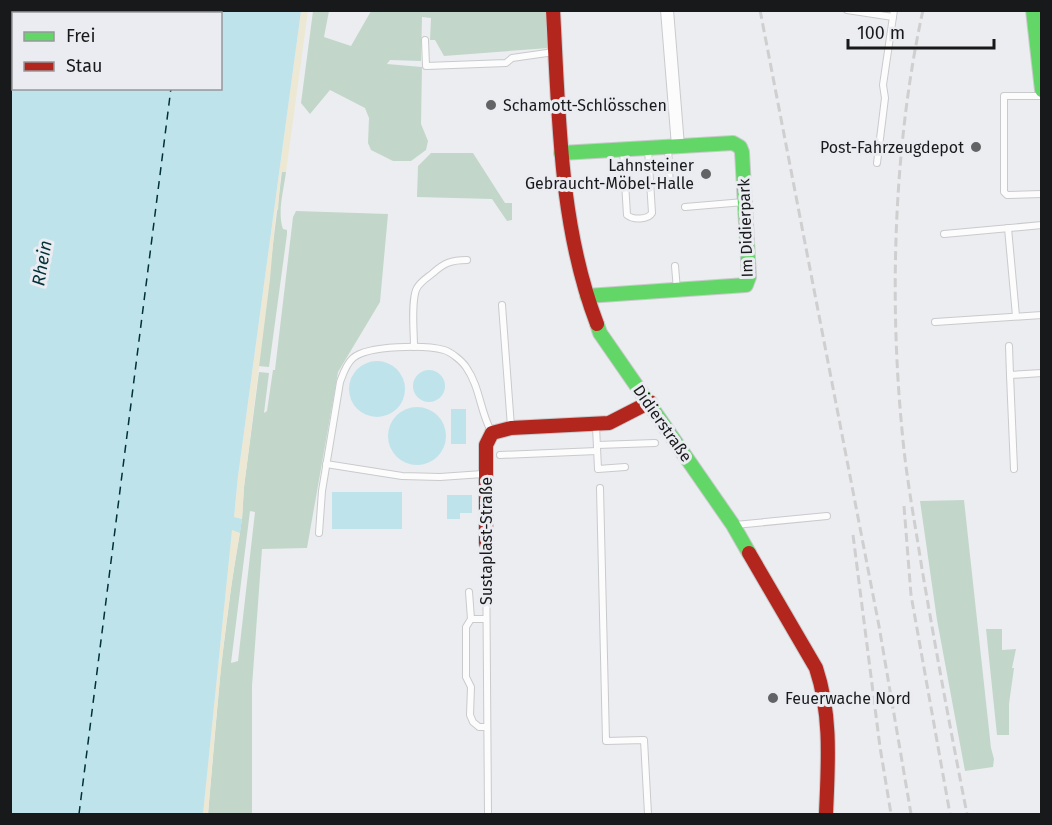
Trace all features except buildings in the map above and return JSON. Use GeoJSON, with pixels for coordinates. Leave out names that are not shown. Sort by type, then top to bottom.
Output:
{"type":"FeatureCollection","features":[{"type":"Feature","properties":{"kind":"street","name":"Didierstraße"},"geometry":{"type":"LineString","coordinates":[[553,10],[554,134],[561,153],[576,254],[587,296],[600,333],[650,402],[733,525],[816,668],[826,703],[826,814]]}},
{"type":"Feature","properties":{"kind":"street"},"geometry":{"type":"LineString","coordinates":[[667,10],[673,147]]}},
{"type":"Feature","properties":{"kind":"street"},"geometry":{"type":"LineString","coordinates":[[1033,10],[1038,27],[1041,90]]}},
{"type":"Feature","properties":{"kind":"street","name":"Im Didierpark"},"geometry":{"type":"LineString","coordinates":[[561,153],[732,143],[737,144],[742,152],[748,283],[743,286],[587,296]]}},
{"type":"Feature","properties":{"kind":"street"},"geometry":{"type":"LineString","coordinates":[[492,433],[511,428],[609,423],[650,402]]}},
{"type":"Feature","properties":{"kind":"street","name":"Sustaplast-Straße"},"geometry":{"type":"LineString","coordinates":[[486,543],[486,445],[492,433]]}},
{"type":"Feature","properties":{"kind":"lane"},"geometry":{"type":"LineString","coordinates":[[847,10],[894,14],[883,85],[885,98],[878,163]]}},
{"type":"Feature","properties":{"kind":"lane"},"geometry":{"type":"LineString","coordinates":[[425,40],[426,66],[506,63],[512,58],[555,52]]}},
{"type":"Feature","properties":{"kind":"lane"},"geometry":{"type":"LineString","coordinates":[[1041,96],[1004,96],[1004,192],[1007,195],[1041,194]]}},
{"type":"Feature","properties":{"kind":"lane"},"geometry":{"type":"LineString","coordinates":[[670,187],[673,147]]}},
{"type":"Feature","properties":{"kind":"lane"},"geometry":{"type":"LineString","coordinates":[[623,149],[627,215],[632,218],[647,218],[652,213],[648,148]]}},
{"type":"Feature","properties":{"kind":"lane"},"geometry":{"type":"LineString","coordinates":[[685,207],[745,202]]}},
{"type":"Feature","properties":{"kind":"lane"},"geometry":{"type":"LineString","coordinates":[[944,234],[1041,225]]}},
{"type":"Feature","properties":{"kind":"lane"},"geometry":{"type":"LineString","coordinates":[[1008,228],[1016,316]]}},
{"type":"Feature","properties":{"kind":"lane"},"geometry":{"type":"LineString","coordinates":[[414,347],[415,299],[420,284],[444,263],[452,260],[467,260]]}},
{"type":"Feature","properties":{"kind":"lane"},"geometry":{"type":"LineString","coordinates":[[675,267],[677,290]]}},
{"type":"Feature","properties":{"kind":"lane"},"geometry":{"type":"LineString","coordinates":[[502,305],[511,428]]}},
{"type":"Feature","properties":{"kind":"lane"},"geometry":{"type":"LineString","coordinates":[[935,322],[1041,315]]}},
{"type":"Feature","properties":{"kind":"lane"},"geometry":{"type":"LineString","coordinates":[[1009,346],[1014,469]]}},
{"type":"Feature","properties":{"kind":"lane"},"geometry":{"type":"LineString","coordinates":[[318,533],[326,464],[340,382],[354,357],[372,350],[414,347],[446,350],[465,366],[478,391],[485,421],[492,433]]}},
{"type":"Feature","properties":{"kind":"lane"},"geometry":{"type":"LineString","coordinates":[[1010,375],[1041,373]]}},
{"type":"Feature","properties":{"kind":"lane"},"geometry":{"type":"LineString","coordinates":[[596,424],[598,470],[626,467]]}},
{"type":"Feature","properties":{"kind":"lane"},"geometry":{"type":"LineString","coordinates":[[500,455],[655,443]]}},
{"type":"Feature","properties":{"kind":"lane"},"geometry":{"type":"LineString","coordinates":[[326,464],[402,476],[440,477],[485,474]]}},
{"type":"Feature","properties":{"kind":"lane"},"geometry":{"type":"LineString","coordinates":[[600,488],[606,741],[644,740],[648,814]]}},
{"type":"Feature","properties":{"kind":"lane"},"geometry":{"type":"LineString","coordinates":[[733,525],[827,516]]}},
{"type":"Feature","properties":{"kind":"lane","name":"Sustaplast-Straße"},"geometry":{"type":"LineString","coordinates":[[486,543],[488,814]]}},
{"type":"Feature","properties":{"kind":"lane"},"geometry":{"type":"LineString","coordinates":[[470,592],[471,619],[466,627],[466,677],[471,687],[470,715],[473,722],[487,728]]}},
{"type":"Feature","properties":{"kind":"lane"},"geometry":{"type":"LineString","coordinates":[[471,619],[486,619]]}},
{"type":"Feature","properties":{"kind":"green space"},"geometry":{"type":"Polygon","coordinates":[[[313,11],[329,11],[324,37],[351,46],[371,11],[547,11],[549,48],[444,56],[435,40],[430,40],[431,18],[422,17],[421,61],[390,60],[387,64],[422,67],[421,124],[428,141],[426,150],[411,161],[393,161],[371,150],[368,143],[369,118],[365,108],[330,90],[310,114],[301,103],[313,11]]]}},
{"type":"Feature","properties":{"kind":"green space"},"geometry":{"type":"Polygon","coordinates":[[[431,153],[473,153],[505,203],[512,203],[512,220],[507,221],[492,199],[417,197],[418,166],[431,153]]]}},
{"type":"Feature","properties":{"kind":"green space"},"geometry":{"type":"Polygon","coordinates":[[[282,171],[286,172],[281,222],[287,234],[269,367],[258,366],[282,171]]]}},
{"type":"Feature","properties":{"kind":"green space"},"geometry":{"type":"Polygon","coordinates":[[[296,211],[388,214],[380,302],[338,372],[307,548],[262,549],[252,686],[252,814],[208,814],[221,666],[242,519],[259,372],[269,373],[264,413],[267,411],[273,370],[275,370],[293,217],[296,211]],[[250,511],[231,663],[238,661],[255,512],[250,511]]]}},
{"type":"Feature","properties":{"kind":"green space"},"geometry":{"type":"Polygon","coordinates":[[[964,500],[994,759],[993,767],[965,771],[937,620],[920,501],[964,500]]]}},
{"type":"Feature","properties":{"kind":"green space"},"geometry":{"type":"Polygon","coordinates":[[[986,629],[1002,629],[1002,650],[1016,649],[1009,704],[1009,735],[997,735],[986,629]]]}},
{"type":"Feature","properties":{"kind":"sand"},"geometry":{"type":"Polygon","coordinates":[[[301,11],[308,11],[286,172],[281,172],[278,210],[276,210],[242,519],[234,517],[238,476],[301,11]]]}},
{"type":"Feature","properties":{"kind":"sand"},"geometry":{"type":"Polygon","coordinates":[[[232,529],[240,533],[217,708],[208,814],[203,814],[232,529]]]}},
{"type":"Feature","properties":{"kind":"water","name":"Rhein"},"geometry":{"type":"Polygon","coordinates":[[[10,11],[301,11],[238,476],[234,517],[242,519],[240,533],[232,530],[203,814],[11,814],[10,11]]]}},
{"type":"Feature","properties":{"kind":"water"},"geometry":{"type":"Polygon","coordinates":[[[377,361],[388,363],[397,369],[403,378],[405,389],[403,400],[397,409],[388,415],[377,417],[366,415],[357,409],[351,400],[349,389],[351,378],[357,369],[366,363],[377,361]]]}},
{"type":"Feature","properties":{"kind":"water"},"geometry":{"type":"Polygon","coordinates":[[[429,370],[440,375],[445,386],[440,397],[429,402],[418,397],[413,386],[418,375],[429,370]]]}},
{"type":"Feature","properties":{"kind":"water"},"geometry":{"type":"Polygon","coordinates":[[[417,407],[428,409],[441,420],[446,436],[444,447],[433,460],[417,465],[406,463],[393,452],[388,436],[390,425],[401,412],[417,407]]]}},
{"type":"Feature","properties":{"kind":"water"},"geometry":{"type":"Polygon","coordinates":[[[451,409],[466,409],[466,444],[451,444],[451,409]]]}},
{"type":"Feature","properties":{"kind":"water"},"geometry":{"type":"Polygon","coordinates":[[[332,492],[402,492],[402,529],[332,529],[332,492]]]}},
{"type":"Feature","properties":{"kind":"water"},"geometry":{"type":"Polygon","coordinates":[[[447,495],[472,495],[472,513],[460,513],[460,519],[447,519],[447,495]]]}},
{"type":"Feature","properties":{"kind":"ferry route"},"geometry":{"type":"LineString","coordinates":[[79,814],[171,90]]}},
{"type":"Feature","properties":{"kind":"railway"},"geometry":{"type":"LineString","coordinates":[[760,10],[879,626],[911,814]]}},
{"type":"Feature","properties":{"kind":"railway"},"geometry":{"type":"LineString","coordinates":[[923,10],[913,60],[900,166],[895,273],[898,379],[911,500],[967,814]]}},
{"type":"Feature","properties":{"kind":"railway"},"geometry":{"type":"LineString","coordinates":[[904,506],[911,595],[950,814]]}},
{"type":"Feature","properties":{"kind":"railway"},"geometry":{"type":"LineString","coordinates":[[853,535],[880,747],[891,814]]}},
{"type":"Feature","properties":{"kind":"traffic: fast"},"geometry":{"type":"LineString","coordinates":[[1033,10],[1042,90]]}},
{"type":"Feature","properties":{"kind":"traffic: fast"},"geometry":{"type":"LineString","coordinates":[[561,153],[733,143],[740,147],[742,152],[749,277],[746,285],[587,296]]}},
{"type":"Feature","properties":{"kind":"traffic: fast"},"geometry":{"type":"LineString","coordinates":[[597,324],[600,333],[733,525],[749,553]]}},
{"type":"Feature","properties":{"kind":"traffic: jam"},"geometry":{"type":"LineString","coordinates":[[553,10],[563,169],[568,209],[584,286],[597,324]]}},
{"type":"Feature","properties":{"kind":"traffic: jam"},"geometry":{"type":"LineString","coordinates":[[486,543],[486,445],[492,433],[511,428],[609,423],[650,402]]}},
{"type":"Feature","properties":{"kind":"traffic: jam"},"geometry":{"type":"LineString","coordinates":[[749,553],[816,668],[827,722],[826,814]]}},
{"type":"Feature","properties":{"kind":"place","name":"Schamott-Schlösschen"},"geometry":{"type":"Point","coordinates":[491,105]}},
{"type":"Feature","properties":{"kind":"place","name":"Post-Fahrzeugdepot"},"geometry":{"type":"Point","coordinates":[976,147]}},
{"type":"Feature","properties":{"kind":"place","name":"Lahnsteiner Gebraucht-Möbel-Halle"},"geometry":{"type":"Point","coordinates":[706,174]}},
{"type":"Feature","properties":{"kind":"place","name":"Feuerwache Nord"},"geometry":{"type":"Point","coordinates":[773,698]}}]}
